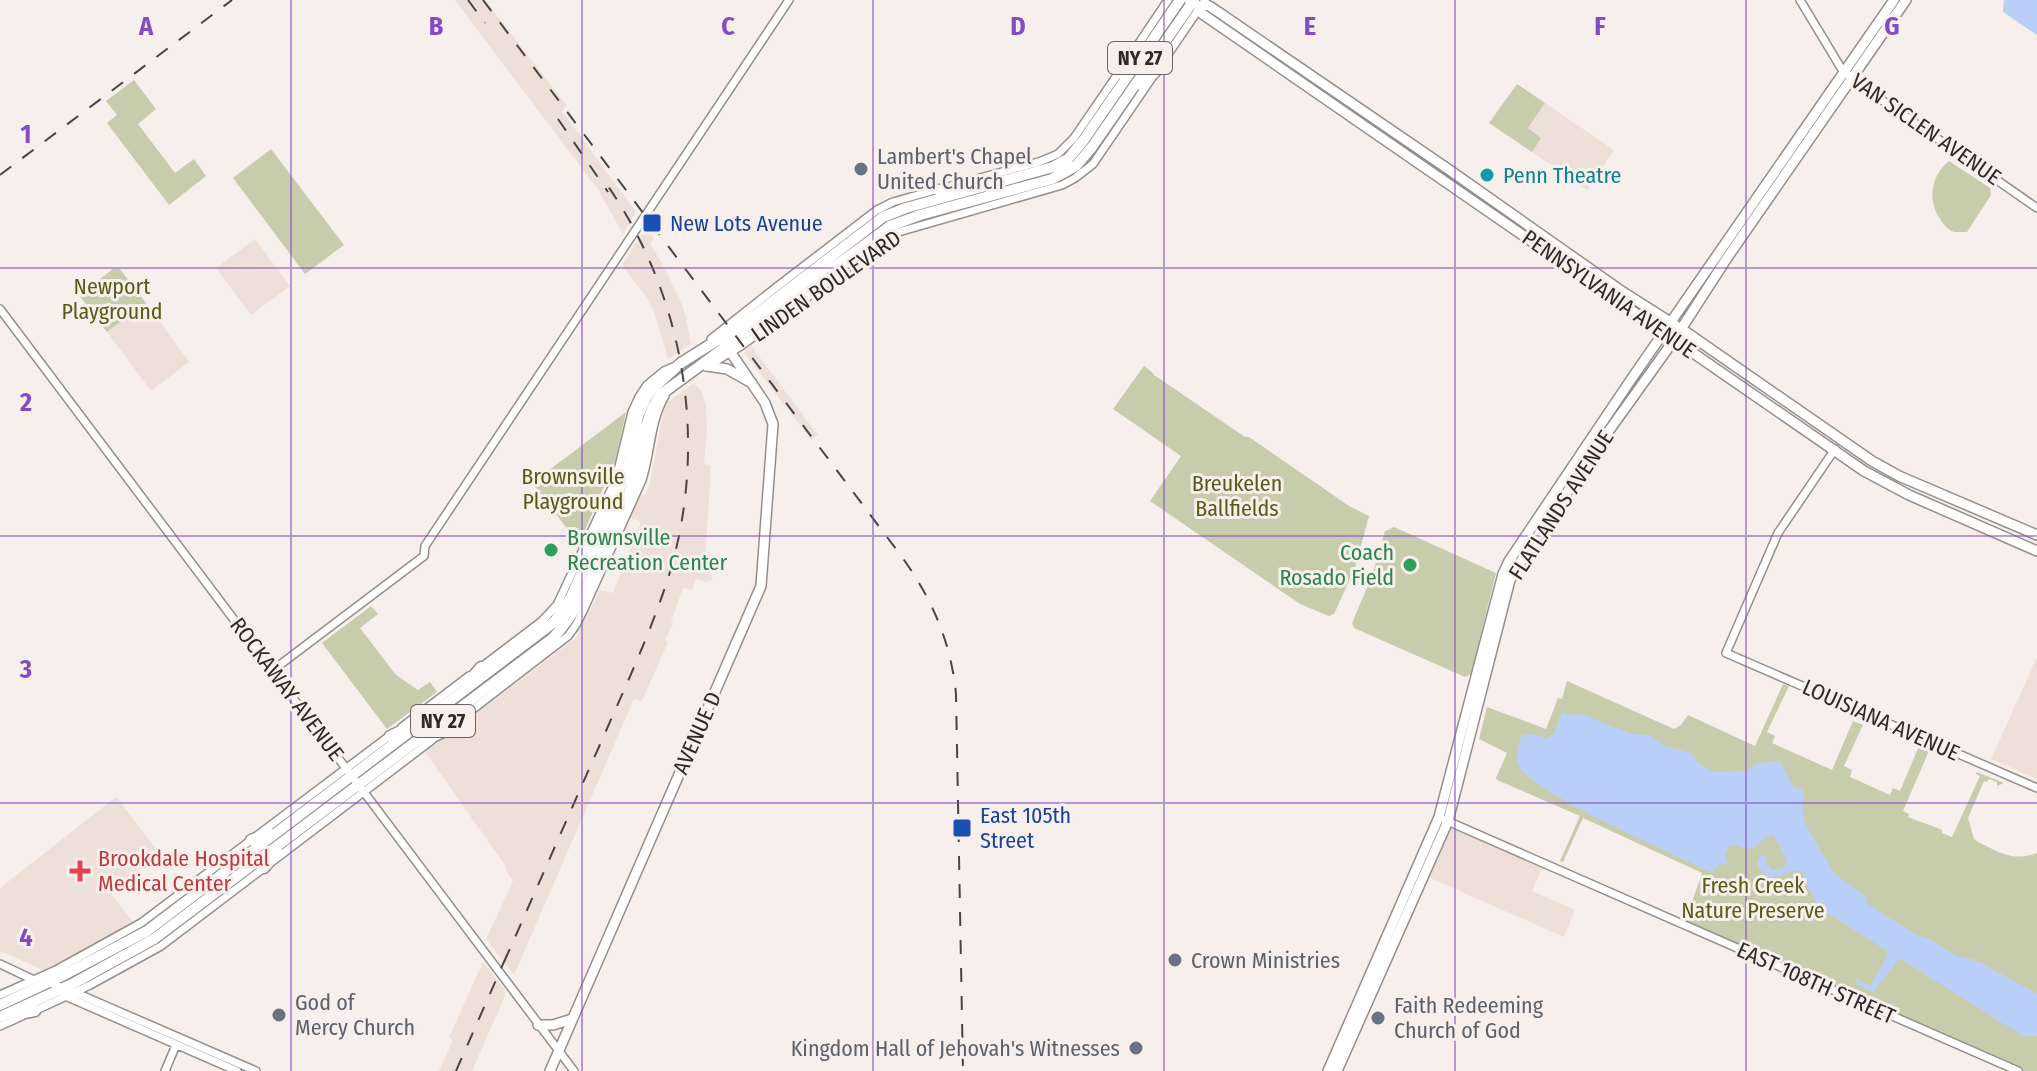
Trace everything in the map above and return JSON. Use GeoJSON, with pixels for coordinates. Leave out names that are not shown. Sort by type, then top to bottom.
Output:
{"type":"FeatureCollection","features":[{"type":"Feature","properties":{"kind":"highway","name":"LINDEN BOULEVARD"},"geometry":{"type":"LineString","coordinates":[[0,1017],[144,945],[286,839],[431,716],[555,621],[564,609],[623,480],[641,407],[655,386],[681,363],[726,345],[890,226],[1052,179],[1069,171],[1092,147],[1180,0]]}},
{"type":"Feature","properties":{"kind":"highway","name":"LINDEN BOULEVARD"},"geometry":{"type":"LineString","coordinates":[[0,1005],[54,988],[147,931],[285,826],[406,750],[553,638],[581,597],[632,486],[647,420],[660,395],[883,217],[1053,167],[1068,159],[1196,2]]}},
{"type":"Feature","properties":{"kind":"highway"},"geometry":{"type":"LineString","coordinates":[[1119,98],[1131,55]]}},
{"type":"Feature","properties":{"kind":"highway"},"geometry":{"type":"LineString","coordinates":[[1119,98],[1156,71]]}},
{"type":"Feature","properties":{"kind":"highway"},"geometry":{"type":"LineString","coordinates":[[938,190],[979,188]]}},
{"type":"Feature","properties":{"kind":"highway"},"geometry":{"type":"LineString","coordinates":[[450,702],[481,667]]}},
{"type":"Feature","properties":{"kind":"highway"},"geometry":{"type":"LineString","coordinates":[[390,736],[431,716]]}},
{"type":"Feature","properties":{"kind":"highway"},"geometry":{"type":"LineString","coordinates":[[406,750],[443,732]]}},
{"type":"Feature","properties":{"kind":"highway"},"geometry":{"type":"LineString","coordinates":[[251,840],[285,826]]}},
{"type":"Feature","properties":{"kind":"highway"},"geometry":{"type":"LineString","coordinates":[[264,868],[286,839]]}},
{"type":"Feature","properties":{"kind":"highway"},"geometry":{"type":"LineString","coordinates":[[0,1017],[35,1011]]}},
{"type":"Feature","properties":{"kind":"main road","name":"FLATLANDS AVENUE"},"geometry":{"type":"LineString","coordinates":[[1337,1071],[1444,819],[1512,576],[1603,439],[1674,340],[1894,0]]}},
{"type":"Feature","properties":{"kind":"main road","name":"FLATLANDS AVENUE"},"geometry":{"type":"LineString","coordinates":[[1328,1071],[1444,819],[1503,574],[1509,561],[1671,323],[1848,75],[1906,0]]}},
{"type":"Feature","properties":{"kind":"main road","name":"PENNSYLVANIA AVENUE"},"geometry":{"type":"LineString","coordinates":[[1196,2],[1211,7],[1886,469],[2037,535]]}},
{"type":"Feature","properties":{"kind":"main road","name":"PENNSYLVANIA AVENUE"},"geometry":{"type":"LineString","coordinates":[[1196,2],[1201,13],[1880,481],[2037,551]]}},
{"type":"Feature","properties":{"kind":"main road","name":"AVENUE D"},"geometry":{"type":"LineString","coordinates":[[550,1071],[761,586],[773,424],[765,403],[726,345]]}},
{"type":"Feature","properties":{"kind":"main road"},"geometry":{"type":"LineString","coordinates":[[707,366],[727,369],[753,384]]}},
{"type":"Feature","properties":{"kind":"main road"},"geometry":{"type":"LineString","coordinates":[[538,1025],[553,1025],[572,1019]]}},
{"type":"Feature","properties":{"kind":"street"},"geometry":{"type":"LineString","coordinates":[[273,670],[424,556],[425,546],[789,0]]}},
{"type":"Feature","properties":{"kind":"street","name":"LINDEN BOULEVARD"},"geometry":{"type":"LineString","coordinates":[[0,995],[54,988],[161,946],[264,868],[356,780],[390,736],[542,621],[557,605],[616,479],[632,412],[647,385],[664,371],[681,363],[877,210],[888,204],[1058,154],[1074,138],[1168,0]]}},
{"type":"Feature","properties":{"kind":"street","name":"VAN SICLEN AVENUE"},"geometry":{"type":"LineString","coordinates":[[1800,0],[1848,75],[2037,208]]}},
{"type":"Feature","properties":{"kind":"street","name":"LINDEN BOULEVARD"},"geometry":{"type":"LineString","coordinates":[[692,372],[707,366],[726,345],[895,233],[1050,189],[1075,178],[1093,164],[1156,71],[1196,2]]}},
{"type":"Feature","properties":{"kind":"street","name":"ROCKAWAY AVENUE"},"geometry":{"type":"LineString","coordinates":[[0,309],[574,1071]]}},
{"type":"Feature","properties":{"kind":"street","name":"LINDEN BOULEVARD"},"geometry":{"type":"LineString","coordinates":[[0,1026],[35,1011],[54,988],[251,840],[443,732],[558,645],[576,625],[642,480],[654,422],[670,387]]}},
{"type":"Feature","properties":{"kind":"street","name":"LOUISIANA AVENUE"},"geometry":{"type":"LineString","coordinates":[[1835,449],[1778,533],[1726,653],[2037,788]]}},
{"type":"Feature","properties":{"kind":"street","name":"EAST 108TH STREET"},"geometry":{"type":"LineString","coordinates":[[1444,819],[2018,1071]]}},
{"type":"Feature","properties":{"kind":"street"},"geometry":{"type":"LineString","coordinates":[[0,964],[237,1071]]}},
{"type":"Feature","properties":{"kind":"street"},"geometry":{"type":"LineString","coordinates":[[54,988],[256,1071]]}},
{"type":"Feature","properties":{"kind":"street"},"geometry":{"type":"LineString","coordinates":[[165,1071],[176,1045]]}},
{"type":"Feature","properties":{"kind":"shaded area"},"geometry":{"type":"Polygon","coordinates":[[[455,0],[485,0],[567,106],[562,111],[636,212],[623,234],[599,191],[455,0]]]}},
{"type":"Feature","properties":{"kind":"shaded area"},"geometry":{"type":"Polygon","coordinates":[[[1545,103],[1614,150],[1587,190],[1532,152],[1541,138],[1528,129],[1545,103]]]}},
{"type":"Feature","properties":{"kind":"shaded area"},"geometry":{"type":"Polygon","coordinates":[[[646,228],[654,239],[650,244],[682,304],[691,344],[668,359],[654,312],[622,265],[646,228]]]}},
{"type":"Feature","properties":{"kind":"shaded area"},"geometry":{"type":"Polygon","coordinates":[[[255,239],[290,286],[251,315],[216,268],[255,239]]]}},
{"type":"Feature","properties":{"kind":"shaded area"},"geometry":{"type":"Polygon","coordinates":[[[146,303],[189,362],[151,391],[107,332],[146,303]]]}},
{"type":"Feature","properties":{"kind":"shaded area"},"geometry":{"type":"Polygon","coordinates":[[[751,346],[818,435],[811,440],[744,352],[751,346]]]}},
{"type":"Feature","properties":{"kind":"shaded area"},"geometry":{"type":"Polygon","coordinates":[[[694,383],[702,392],[706,406],[704,464],[711,466],[705,561],[713,580],[705,582],[696,579],[692,590],[683,588],[665,640],[668,642],[642,701],[634,699],[514,975],[486,939],[513,881],[505,865],[425,752],[575,639],[600,590],[613,593],[641,522],[629,517],[642,494],[645,496],[650,483],[665,404],[694,383]]]}},
{"type":"Feature","properties":{"kind":"shaded area"},"geometry":{"type":"Polygon","coordinates":[[[2037,657],[2037,779],[1991,759],[2037,657]]]}},
{"type":"Feature","properties":{"kind":"shaded area","name":"Brookdale Hospital Medical Center"},"geometry":{"type":"Polygon","coordinates":[[[116,797],[160,854],[110,892],[132,924],[45,971],[0,951],[0,888],[116,797]]]}},
{"type":"Feature","properties":{"kind":"shaded area"},"geometry":{"type":"Polygon","coordinates":[[[1449,827],[1543,867],[1532,891],[1575,910],[1564,937],[1428,877],[1449,827]]]}},
{"type":"Feature","properties":{"kind":"shaded area"},"geometry":{"type":"Polygon","coordinates":[[[483,962],[505,990],[505,996],[472,1071],[439,1071],[453,1040],[449,1037],[483,962]]]}},
{"type":"Feature","properties":{"kind":"green space"},"geometry":{"type":"Polygon","coordinates":[[[134,80],[156,109],[138,124],[175,173],[194,159],[206,176],[169,205],[107,123],[117,115],[106,101],[134,80]]]}},
{"type":"Feature","properties":{"kind":"green space"},"geometry":{"type":"Polygon","coordinates":[[[1517,84],[1545,103],[1528,128],[1541,138],[1532,152],[1489,123],[1517,84]]]}},
{"type":"Feature","properties":{"kind":"green space"},"geometry":{"type":"Polygon","coordinates":[[[271,149],[344,245],[305,274],[233,178],[271,149]]]}},
{"type":"Feature","properties":{"kind":"green space"},"geometry":{"type":"Polygon","coordinates":[[[1949,161],[1990,188],[1991,195],[1967,232],[1954,232],[1948,228],[1933,204],[1935,181],[1949,161]]]}},
{"type":"Feature","properties":{"kind":"green space","name":"Newport Playground"},"geometry":{"type":"Polygon","coordinates":[[[113,269],[120,269],[146,303],[107,332],[79,295],[113,269]]]}},
{"type":"Feature","properties":{"kind":"green space","name":"Breukelen Ballfields"},"geometry":{"type":"Polygon","coordinates":[[[1144,366],[1245,437],[1369,516],[1355,568],[1334,614],[1329,616],[1300,604],[1150,501],[1181,456],[1113,409],[1144,366]]]}},
{"type":"Feature","properties":{"kind":"green space","name":"Brownsville Playground"},"geometry":{"type":"Polygon","coordinates":[[[626,412],[615,461],[579,544],[532,483],[626,412]]]}},
{"type":"Feature","properties":{"kind":"green space"},"geometry":{"type":"Polygon","coordinates":[[[1394,527],[1496,573],[1471,674],[1465,677],[1354,628],[1352,623],[1372,576],[1385,531],[1394,527]]]}},
{"type":"Feature","properties":{"kind":"green space"},"geometry":{"type":"Polygon","coordinates":[[[371,606],[378,614],[360,628],[396,675],[418,690],[430,682],[437,692],[387,729],[322,643],[371,606]]]}},
{"type":"Feature","properties":{"kind":"green space","name":"Fresh Creek Nature Preserve"},"geometry":{"type":"Polygon","coordinates":[[[1567,681],[1674,729],[1688,715],[1755,746],[1783,684],[1789,686],[1767,732],[1775,736],[1772,743],[1832,770],[1853,721],[1863,725],[1844,766],[1852,770],[1850,777],[1890,795],[1893,788],[1900,791],[1919,746],[1929,751],[1903,811],[1909,814],[1908,817],[1952,837],[1980,776],[1977,772],[2004,783],[1997,786],[1997,782],[1984,781],[1968,818],[1974,839],[1978,842],[2013,856],[2037,853],[2037,998],[1981,967],[1955,959],[1914,938],[1864,905],[1864,900],[1831,875],[1800,825],[1801,794],[1789,791],[1781,770],[1771,764],[1742,775],[1714,775],[1580,717],[1563,721],[1557,735],[1547,741],[1526,736],[1520,752],[1531,775],[1712,864],[1720,858],[1727,845],[1753,843],[1771,831],[1792,864],[1804,871],[1817,895],[1815,909],[1820,914],[1830,907],[1887,948],[2026,1030],[2037,1031],[2037,1071],[2020,1071],[1684,925],[1702,873],[1583,818],[1563,862],[1560,861],[1580,816],[1497,780],[1507,753],[1479,739],[1487,707],[1546,729],[1558,698],[1562,699],[1567,681]]]}},
{"type":"Feature","properties":{"kind":"water"},"geometry":{"type":"Polygon","coordinates":[[[2004,0],[2037,0],[2037,35],[2003,12],[2004,0]]]}},
{"type":"Feature","properties":{"kind":"water"},"geometry":{"type":"Polygon","coordinates":[[[1562,712],[1581,714],[1632,734],[1649,735],[1664,745],[1693,754],[1699,764],[1714,772],[1747,771],[1762,762],[1781,762],[1793,787],[1804,790],[1804,821],[1834,873],[1867,898],[1867,904],[1917,935],[1957,956],[1983,964],[2037,994],[2037,1036],[2023,1036],[1902,960],[1898,960],[1874,992],[1858,985],[1855,977],[1870,986],[1887,951],[1831,915],[1826,914],[1812,922],[1810,916],[1815,901],[1802,872],[1772,877],[1762,872],[1757,864],[1760,856],[1768,858],[1765,863],[1772,870],[1783,868],[1787,861],[1773,835],[1748,849],[1729,846],[1725,855],[1729,865],[1720,863],[1713,872],[1550,792],[1519,766],[1517,751],[1521,736],[1531,734],[1548,739],[1554,734],[1562,712]]]}},
{"type":"Feature","properties":{"kind":"railway"},"geometry":{"type":"LineString","coordinates":[[0,175],[232,0]]}},
{"type":"Feature","properties":{"kind":"railway"},"geometry":{"type":"LineString","coordinates":[[468,0],[485,23]]}},
{"type":"Feature","properties":{"kind":"railway"},"geometry":{"type":"LineString","coordinates":[[483,0],[902,557],[931,605],[945,639],[956,694],[963,1071]]}},
{"type":"Feature","properties":{"kind":"railway"},"geometry":{"type":"LineString","coordinates":[[558,119],[608,192]]}},
{"type":"Feature","properties":{"kind":"railway"},"geometry":{"type":"LineString","coordinates":[[504,962],[647,636],[670,572],[682,522],[687,470],[687,419],[682,368],[670,318],[653,269],[631,223],[603,179]]}},
{"type":"Feature","properties":{"kind":"railway"},"geometry":{"type":"LineString","coordinates":[[456,1071],[507,955]]}},
{"type":"Feature","properties":{"kind":"place","name":"Lambert's Chapel United Church"},"geometry":{"type":"Point","coordinates":[861,169]}},
{"type":"Feature","properties":{"kind":"place","name":"Penn Theatre"},"geometry":{"type":"Point","coordinates":[1487,175]}},
{"type":"Feature","properties":{"kind":"place","name":"New Lots Avenue"},"geometry":{"type":"Point","coordinates":[652,223]}},
{"type":"Feature","properties":{"kind":"place","name":"Brownsville Recreation Center"},"geometry":{"type":"Point","coordinates":[551,550]}},
{"type":"Feature","properties":{"kind":"place","name":"Coach Rosado Field"},"geometry":{"type":"Point","coordinates":[1410,565]}},
{"type":"Feature","properties":{"kind":"place","name":"East 105th Street"},"geometry":{"type":"Point","coordinates":[962,828]}},
{"type":"Feature","properties":{"kind":"place","name":"Brookdale Hospital Medical Center"},"geometry":{"type":"Point","coordinates":[80,871]}},
{"type":"Feature","properties":{"kind":"place","name":"Crown Ministries"},"geometry":{"type":"Point","coordinates":[1175,960]}},
{"type":"Feature","properties":{"kind":"place","name":"God of Mercy Church"},"geometry":{"type":"Point","coordinates":[279,1015]}},
{"type":"Feature","properties":{"kind":"place","name":"Faith Redeeming Church of God"},"geometry":{"type":"Point","coordinates":[1378,1018]}},
{"type":"Feature","properties":{"kind":"place","name":"Kingdom Hall of Jehovah's Witnesses"},"geometry":{"type":"Point","coordinates":[1136,1048]}}]}
